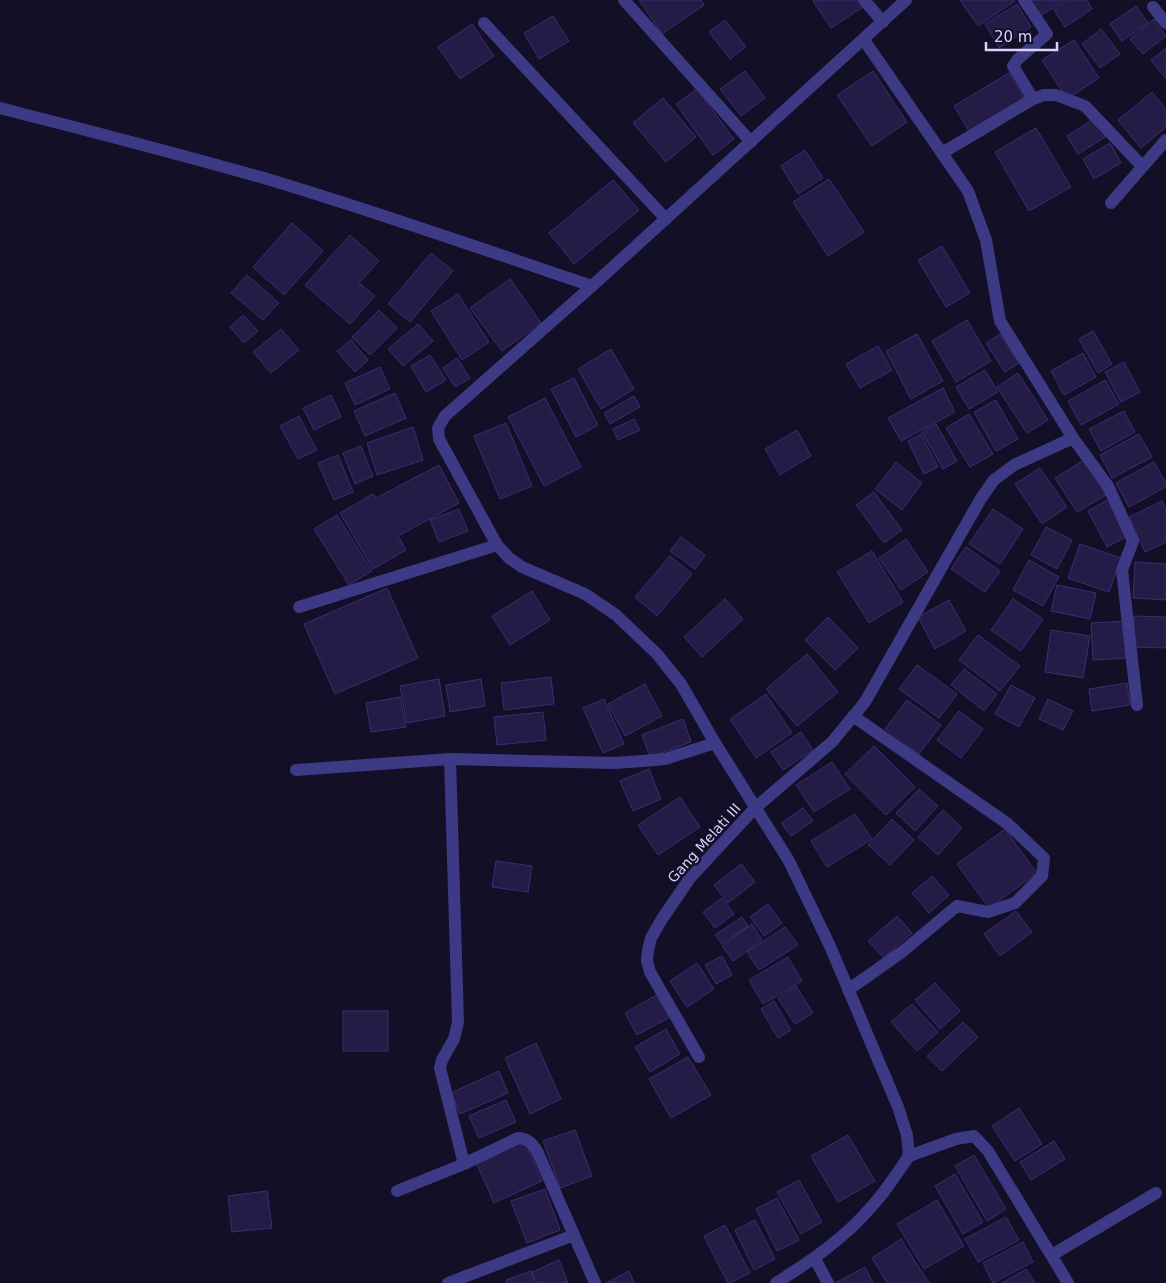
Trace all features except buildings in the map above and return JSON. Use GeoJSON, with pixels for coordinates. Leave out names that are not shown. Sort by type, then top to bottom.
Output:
{"type":"FeatureCollection","features":[{"type":"Feature","properties":{"kind":"street"},"geometry":{"type":"LineString","coordinates":[[624,0],[751,142]]}},
{"type":"Feature","properties":{"kind":"street"},"geometry":{"type":"LineString","coordinates":[[864,0],[883,22]]}},
{"type":"Feature","properties":{"kind":"street"},"geometry":{"type":"LineString","coordinates":[[906,0],[592,286],[445,416],[438,428],[439,439],[497,545],[509,558],[522,567],[585,594],[616,615],[656,654],[681,684],[788,861],[830,946],[898,1107],[907,1136],[909,1156]]}},
{"type":"Feature","properties":{"kind":"street"},"geometry":{"type":"LineString","coordinates":[[1024,0],[1047,34],[1018,58],[1013,66],[1033,99]]}},
{"type":"Feature","properties":{"kind":"street"},"geometry":{"type":"LineString","coordinates":[[1153,7],[1166,23]]}},
{"type":"Feature","properties":{"kind":"street"},"geometry":{"type":"LineString","coordinates":[[484,23],[666,219]]}},
{"type":"Feature","properties":{"kind":"street"},"geometry":{"type":"LineString","coordinates":[[864,40],[968,191],[986,240],[1000,321],[1073,438],[1108,486],[1133,541],[1122,570],[1137,705]]}},
{"type":"Feature","properties":{"kind":"street"},"geometry":{"type":"LineString","coordinates":[[942,153],[1033,99],[1044,95],[1056,95],[1085,106],[1142,166]]}},
{"type":"Feature","properties":{"kind":"street"},"geometry":{"type":"LineString","coordinates":[[0,108],[278,182],[470,244],[592,286]]}},
{"type":"Feature","properties":{"kind":"street"},"geometry":{"type":"LineString","coordinates":[[1111,203],[1166,140]]}},
{"type":"Feature","properties":{"kind":"street","name":"Gang Melati III"},"geometry":{"type":"LineString","coordinates":[[699,1057],[650,972],[647,961],[651,938],[662,918],[690,878],[755,808],[832,742],[865,702],[980,500],[994,480],[1014,466],[1073,438]]}},
{"type":"Feature","properties":{"kind":"street"},"geometry":{"type":"LineString","coordinates":[[299,607],[497,545]]}},
{"type":"Feature","properties":{"kind":"street"},"geometry":{"type":"LineString","coordinates":[[848,990],[902,952],[957,906],[988,912],[1015,903],[1042,876],[1044,858],[1008,824],[853,716]]}},
{"type":"Feature","properties":{"kind":"street"},"geometry":{"type":"LineString","coordinates":[[296,770],[450,758],[614,763],[665,759],[715,743]]}},
{"type":"Feature","properties":{"kind":"street"},"geometry":{"type":"LineString","coordinates":[[450,758],[458,1022],[454,1038],[442,1060],[440,1068],[464,1164]]}},
{"type":"Feature","properties":{"kind":"street"},"geometry":{"type":"LineString","coordinates":[[776,1283],[815,1259],[851,1229],[873,1206],[909,1156],[956,1139],[974,1136],[988,1151],[1068,1283]]}},
{"type":"Feature","properties":{"kind":"street"},"geometry":{"type":"LineString","coordinates":[[397,1191],[464,1164],[518,1138],[527,1140],[537,1151],[595,1283]]}},
{"type":"Feature","properties":{"kind":"street"},"geometry":{"type":"LineString","coordinates":[[1052,1255],[1156,1193]]}},
{"type":"Feature","properties":{"kind":"street"},"geometry":{"type":"LineString","coordinates":[[448,1283],[574,1235]]}},
{"type":"Feature","properties":{"kind":"street"},"geometry":{"type":"LineString","coordinates":[[815,1259],[828,1283]]}}]}
